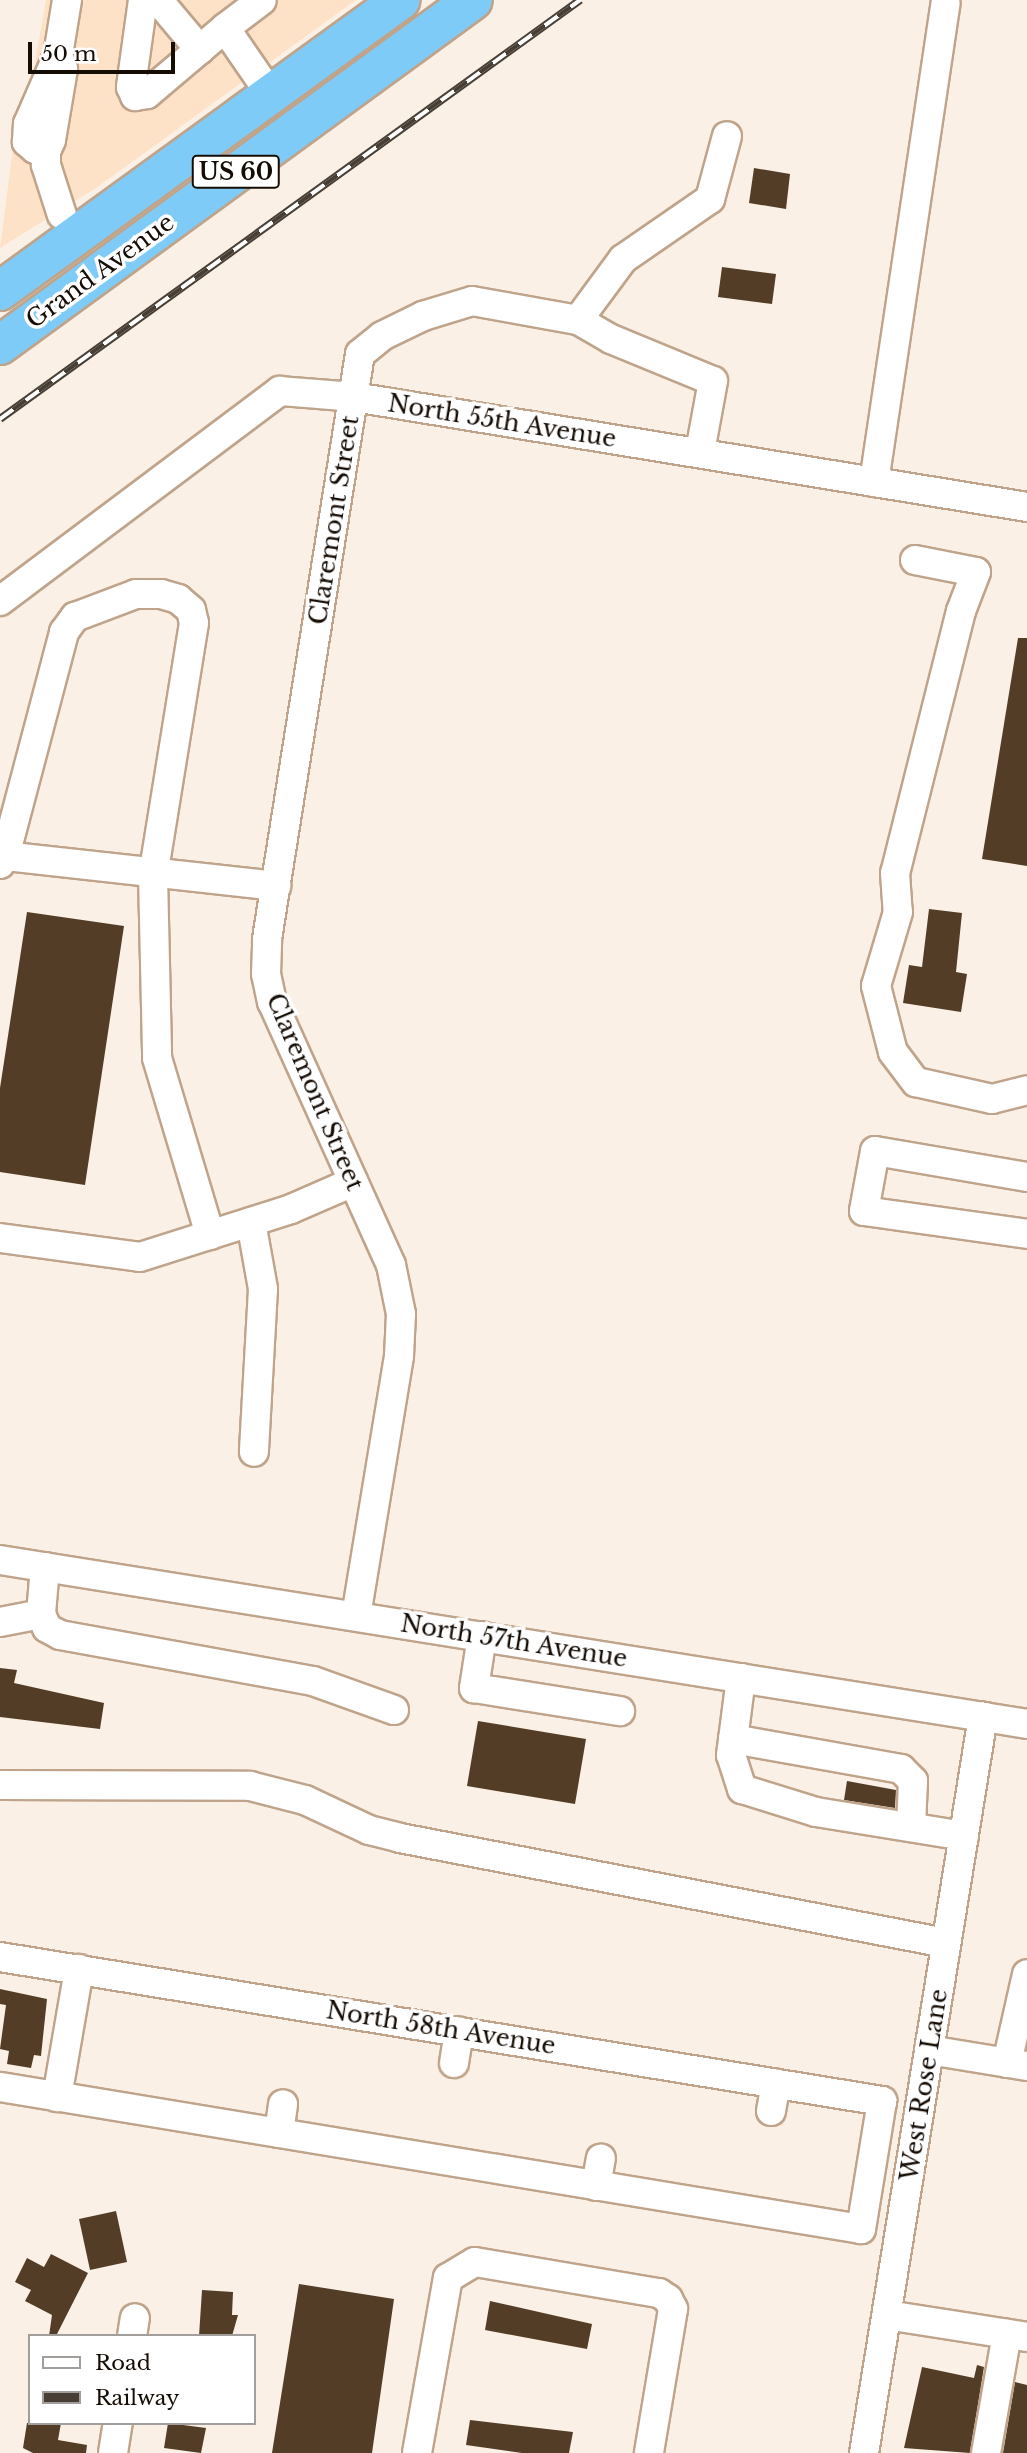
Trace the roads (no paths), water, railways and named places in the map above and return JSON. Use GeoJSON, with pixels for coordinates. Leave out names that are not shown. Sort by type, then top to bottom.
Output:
{"type":"FeatureCollection","features":[{"type":"Feature","properties":{"kind":"highway","name":"Grand Avenue"},"geometry":{"type":"LineString","coordinates":[[0,291],[401,0]]}},
{"type":"Feature","properties":{"kind":"highway","name":"Grand Avenue"},"geometry":{"type":"LineString","coordinates":[[0,345],[473,0]]}},
{"type":"Feature","properties":{"kind":"highway"},"geometry":{"type":"LineString","coordinates":[[0,259],[62,215],[271,95]]}},
{"type":"Feature","properties":{"kind":"street"},"geometry":{"type":"LineString","coordinates":[[62,215],[46,165],[46,151],[27,142],[26,134],[34,104],[58,55],[67,0]]}},
{"type":"Feature","properties":{"kind":"street"},"geometry":{"type":"LineString","coordinates":[[144,0],[131,87],[135,96],[147,93],[262,0]]}},
{"type":"Feature","properties":{"kind":"street"},"geometry":{"type":"LineString","coordinates":[[158,0],[200,50]]}},
{"type":"Feature","properties":{"kind":"street"},"geometry":{"type":"LineString","coordinates":[[874,482],[946,3]]}},
{"type":"Feature","properties":{"kind":"street"},"geometry":{"type":"LineString","coordinates":[[225,29],[271,95]]}},
{"type":"Feature","properties":{"kind":"street"},"geometry":{"type":"LineString","coordinates":[[700,452],[713,381],[611,340],[578,320],[623,259],[710,199],[727,136]]}},
{"type":"Feature","properties":{"kind":"street","name":"Claremont Street"},"geometry":{"type":"LineString","coordinates":[[356,1616],[399,1356],[401,1314],[391,1265],[272,1002],[265,974],[276,886],[360,354],[382,336],[423,316],[472,301],[578,320]]}},
{"type":"Feature","properties":{"kind":"street","name":"North 55th Avenue"},"geometry":{"type":"LineString","coordinates":[[0,601],[280,391],[354,397],[1027,507]]}},
{"type":"Feature","properties":{"kind":"street"},"geometry":{"type":"LineString","coordinates":[[915,561],[976,572],[961,611],[895,873],[898,912],[876,986],[893,1052],[916,1082],[992,1098],[1027,1090]]}},
{"type":"Feature","properties":{"kind":"street"},"geometry":{"type":"LineString","coordinates":[[210,1235],[157,1058],[153,875],[194,623],[191,610],[161,594],[136,594],[75,617],[64,632],[3,860],[153,875],[276,886]]}},
{"type":"Feature","properties":{"kind":"street"},"geometry":{"type":"LineString","coordinates":[[1027,1177],[875,1151],[864,1211],[1027,1234]]}},
{"type":"Feature","properties":{"kind":"street"},"geometry":{"type":"LineString","coordinates":[[0,1238],[140,1257],[251,1222],[353,1182]]}},
{"type":"Feature","properties":{"kind":"street"},"geometry":{"type":"LineString","coordinates":[[251,1222],[263,1289],[254,1452]]}},
{"type":"Feature","properties":{"kind":"street","name":"North 57th Avenue"},"geometry":{"type":"LineString","coordinates":[[0,1560],[1027,1724]]}},
{"type":"Feature","properties":{"kind":"street"},"geometry":{"type":"LineString","coordinates":[[45,1567],[41,1614],[47,1628],[60,1635],[313,1681],[394,1710]]}},
{"type":"Feature","properties":{"kind":"street"},"geometry":{"type":"LineString","coordinates":[[0,1622],[41,1614]]}},
{"type":"Feature","properties":{"kind":"street"},"geometry":{"type":"LineString","coordinates":[[482,1636],[474,1688],[620,1711]]}},
{"type":"Feature","properties":{"kind":"street"},"geometry":{"type":"LineString","coordinates":[[741,1678],[731,1755],[742,1790],[816,1812],[964,1836]]}},
{"type":"Feature","properties":{"kind":"street","name":"West Rose Lane"},"geometry":{"type":"LineString","coordinates":[[864,2453],[983,1717]]}},
{"type":"Feature","properties":{"kind":"street"},"geometry":{"type":"LineString","coordinates":[[733,1739],[901,1769],[913,1781],[911,1827]]}},
{"type":"Feature","properties":{"kind":"street"},"geometry":{"type":"LineString","coordinates":[[0,1785],[250,1786],[305,1800],[369,1830],[400,1838],[946,1943]]}},
{"type":"Feature","properties":{"kind":"street","name":"North 58th Avenue"},"geometry":{"type":"LineString","coordinates":[[0,1957],[882,2101],[861,2229],[596,2186]]}},
{"type":"Feature","properties":{"kind":"street"},"geometry":{"type":"LineString","coordinates":[[57,2097],[79,1969]]}},
{"type":"Feature","properties":{"kind":"street"},"geometry":{"type":"LineString","coordinates":[[929,2050],[1017,2064],[1027,1974]]}},
{"type":"Feature","properties":{"kind":"street"},"geometry":{"type":"LineString","coordinates":[[454,2063],[459,2031]]}},
{"type":"Feature","properties":{"kind":"street"},"geometry":{"type":"LineString","coordinates":[[771,2111],[776,2083]]}},
{"type":"Feature","properties":{"kind":"street"},"geometry":{"type":"LineString","coordinates":[[0,2087],[596,2186],[601,2158]]}},
{"type":"Feature","properties":{"kind":"street"},"geometry":{"type":"LineString","coordinates":[[279,2133],[283,2104]]}},
{"type":"Feature","properties":{"kind":"street"},"geometry":{"type":"LineString","coordinates":[[417,2453],[447,2278],[475,2263],[659,2293],[668,2299],[673,2309],[649,2453]]}},
{"type":"Feature","properties":{"kind":"street"},"geometry":{"type":"LineString","coordinates":[[887,2315],[1017,2335],[986,2453]]}},
{"type":"Feature","properties":{"kind":"street"},"geometry":{"type":"LineString","coordinates":[[113,2453],[118,2425]]}},
{"type":"Feature","properties":{"kind":"railway"},"geometry":{"type":"LineString","coordinates":[[0,419],[580,0]]}}]}
